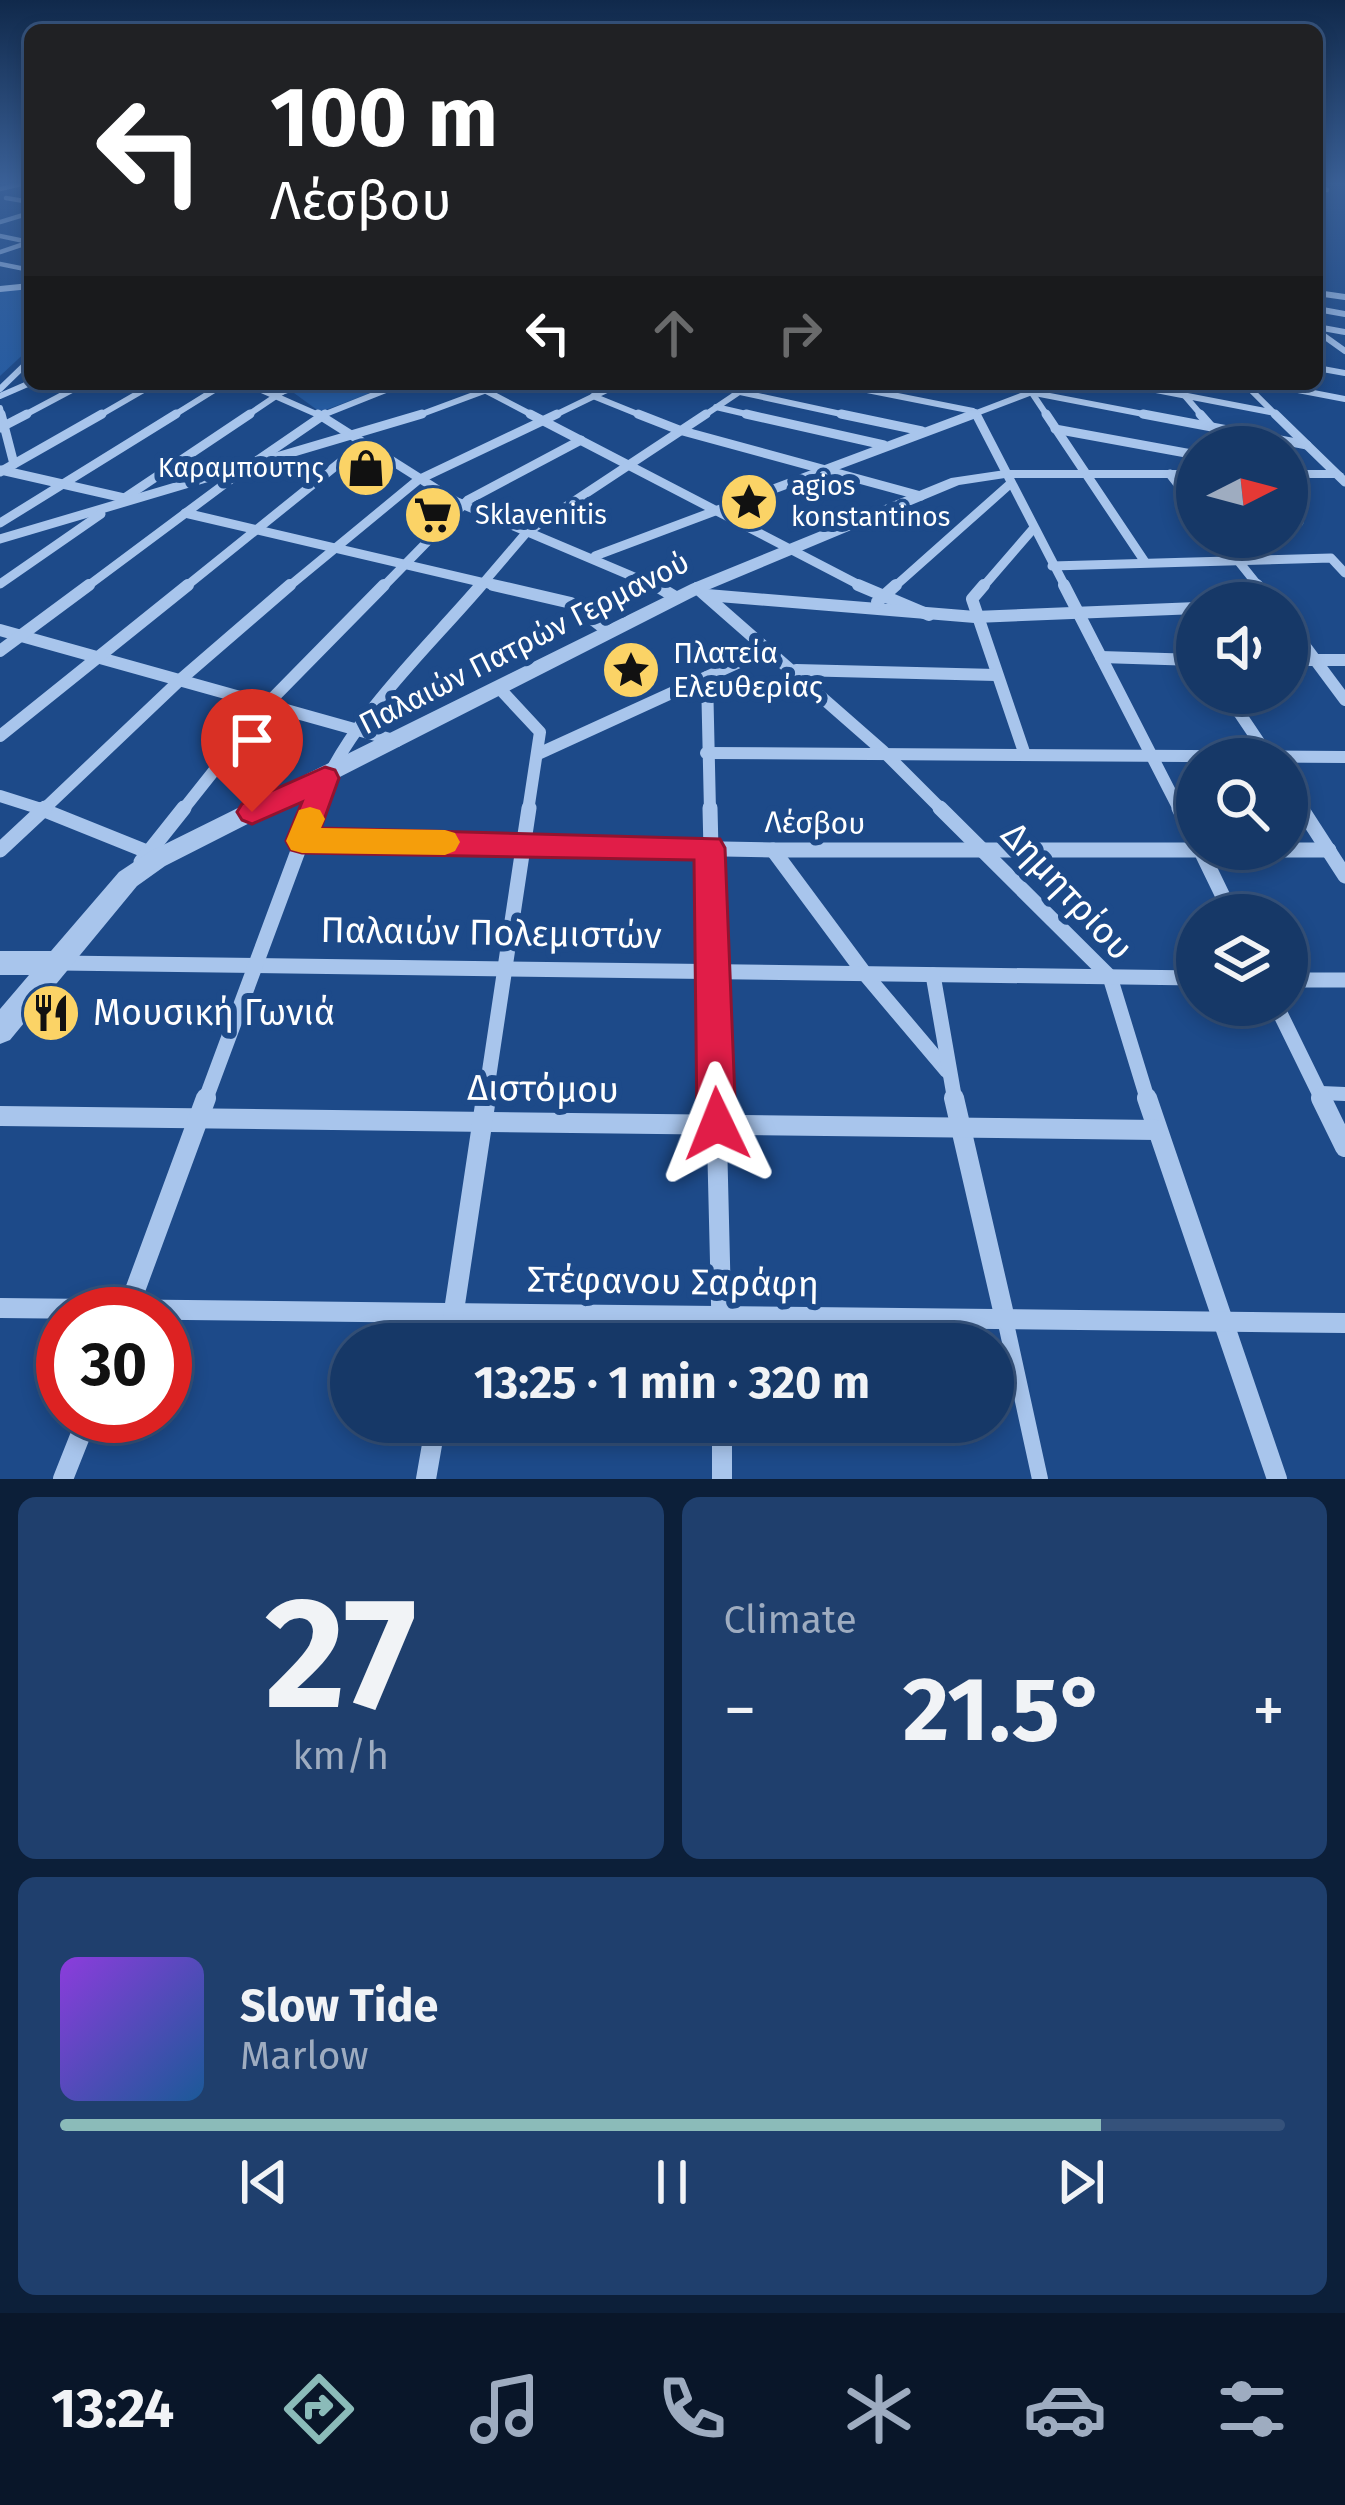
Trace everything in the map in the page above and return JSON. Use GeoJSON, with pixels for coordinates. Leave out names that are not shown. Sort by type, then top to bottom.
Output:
{"type":"FeatureCollection","features":[{"type":"Feature","properties":{"kind":"street"},"geometry":{"type":"LineString","coordinates":[[0,392],[24,366]]}},
{"type":"Feature","properties":{"kind":"street"},"geometry":{"type":"LineString","coordinates":[[2,426],[71,390]]}},
{"type":"Feature","properties":{"kind":"street"},"geometry":{"type":"LineString","coordinates":[[1,471],[144,390]]}},
{"type":"Feature","properties":{"kind":"street"},"geometry":{"type":"LineString","coordinates":[[0,523],[214,390]]}},
{"type":"Feature","properties":{"kind":"street"},"geometry":{"type":"LineString","coordinates":[[274,390],[464,506],[638,572],[677,598]]}},
{"type":"Feature","properties":{"kind":"street"},"geometry":{"type":"LineString","coordinates":[[0,584],[288,390]]}},
{"type":"Feature","properties":{"kind":"street"},"geometry":{"type":"LineString","coordinates":[[0,651],[319,416],[372,390]]}},
{"type":"Feature","properties":{"kind":"street"},"geometry":{"type":"LineString","coordinates":[[0,539],[357,441],[487,390],[879,595],[929,615]]}},
{"type":"Feature","properties":{"kind":"street"},"geometry":{"type":"LineString","coordinates":[[0,850],[181,680],[333,547],[418,480],[606,390]]}},
{"type":"Feature","properties":{"kind":"street"},"geometry":{"type":"LineString","coordinates":[[729,390],[923,431]]}},
{"type":"Feature","properties":{"kind":"street"},"geometry":{"type":"LineString","coordinates":[[137,1287],[325,778],[357,729],[526,533],[741,390]]}},
{"type":"Feature","properties":{"kind":"street"},"geometry":{"type":"LineString","coordinates":[[867,390],[975,412]]}},
{"type":"Feature","properties":{"kind":"street"},"geometry":{"type":"LineString","coordinates":[[594,557],[1024,390]]}},
{"type":"Feature","properties":{"kind":"street"},"geometry":{"type":"LineString","coordinates":[[1030,390],[1145,562]]}},
{"type":"Feature","properties":{"kind":"street"},"geometry":{"type":"LineString","coordinates":[[1038,390],[1205,426]]}},
{"type":"Feature","properties":{"kind":"street"},"geometry":{"type":"LineString","coordinates":[[1154,390],[1275,413]]}},
{"type":"Feature","properties":{"kind":"street"},"geometry":{"type":"LineString","coordinates":[[1251,390],[1288,426]]}},
{"type":"Feature","properties":{"kind":"street"},"geometry":{"type":"LineString","coordinates":[[1299,390],[1345,399]]}},
{"type":"Feature","properties":{"kind":"street"},"geometry":{"type":"LineString","coordinates":[[593,396],[679,430],[921,496]]}},
{"type":"Feature","properties":{"kind":"street"},"geometry":{"type":"LineString","coordinates":[[1184,396],[1209,426]]}},
{"type":"Feature","properties":{"kind":"street"},"geometry":{"type":"LineString","coordinates":[[716,407],[884,445]]}},
{"type":"Feature","properties":{"kind":"street"},"geometry":{"type":"LineString","coordinates":[[0,408],[14,464]]}},
{"type":"Feature","properties":{"kind":"street"},"geometry":{"type":"LineString","coordinates":[[975,412],[1176,801]]}},
{"type":"Feature","properties":{"kind":"street"},"geometry":{"type":"LineString","coordinates":[[1053,429],[1176,451]]}},
{"type":"Feature","properties":{"kind":"street"},"geometry":{"type":"LineString","coordinates":[[128,879],[267,704],[464,506],[488,486],[580,440]]}},
{"type":"Feature","properties":{"kind":"street"},"geometry":{"type":"LineString","coordinates":[[0,736],[258,530],[357,441]]}},
{"type":"Feature","properties":{"kind":"street"},"geometry":{"type":"LineString","coordinates":[[1308,446],[1342,477]]}},
{"type":"Feature","properties":{"kind":"street"},"geometry":{"type":"LineString","coordinates":[[1,471],[124,498]]}},
{"type":"Feature","properties":{"kind":"street"},"geometry":{"type":"LineString","coordinates":[[1170,474],[1176,482]]}},
{"type":"Feature","properties":{"kind":"street","name":"Παλαιών Πατρών Γερμανού"},"geometry":{"type":"LineString","coordinates":[[0,1030],[128,879],[179,847],[677,598],[956,481],[1176,474]]}},
{"type":"Feature","properties":{"kind":"street"},"geometry":{"type":"LineString","coordinates":[[1308,475],[1342,477]]}},
{"type":"Feature","properties":{"kind":"street"},"geometry":{"type":"LineString","coordinates":[[874,610],[879,595],[1008,479]]}},
{"type":"Feature","properties":{"kind":"street"},"geometry":{"type":"LineString","coordinates":[[185,513],[571,603],[609,632]]}},
{"type":"Feature","properties":{"kind":"street"},"geometry":{"type":"LineString","coordinates":[[1024,752],[975,617],[974,593],[1033,529]]}},
{"type":"Feature","properties":{"kind":"street"},"geometry":{"type":"LineString","coordinates":[[1052,566],[1331,558],[1345,573]]}},
{"type":"Feature","properties":{"kind":"street"},"geometry":{"type":"LineString","coordinates":[[1236,559],[1255,582]]}},
{"type":"Feature","properties":{"kind":"street"},"geometry":{"type":"LineString","coordinates":[[702,591],[975,617],[1176,609]]}},
{"type":"Feature","properties":{"kind":"street","name":"Δημητρίου"},"geometry":{"type":"LineString","coordinates":[[702,591],[883,751],[1110,977],[1157,1130],[1277,1479]]}},
{"type":"Feature","properties":{"kind":"street"},"geometry":{"type":"LineString","coordinates":[[0,630],[397,741]]}},
{"type":"Feature","properties":{"kind":"street"},"geometry":{"type":"LineString","coordinates":[[538,754],[770,648]]}},
{"type":"Feature","properties":{"kind":"street"},"geometry":{"type":"LineString","coordinates":[[1308,650],[1345,700]]}},
{"type":"Feature","properties":{"kind":"street"},"geometry":{"type":"LineString","coordinates":[[1101,657],[1176,659]]}},
{"type":"Feature","properties":{"kind":"street"},"geometry":{"type":"LineString","coordinates":[[1308,660],[1345,660]]}},
{"type":"Feature","properties":{"kind":"street"},"geometry":{"type":"LineString","coordinates":[[796,670],[996,675]]}},
{"type":"Feature","properties":{"kind":"street"},"geometry":{"type":"LineString","coordinates":[[707,677],[722,1323]]}},
{"type":"Feature","properties":{"kind":"street"},"geometry":{"type":"LineString","coordinates":[[452,1323],[540,732],[500,688]]}},
{"type":"Feature","properties":{"kind":"street"},"geometry":{"type":"LineString","coordinates":[[706,753],[1176,754]]}},
{"type":"Feature","properties":{"kind":"street"},"geometry":{"type":"LineString","coordinates":[[1308,757],[1345,757]]}},
{"type":"Feature","properties":{"kind":"street"},"geometry":{"type":"LineString","coordinates":[[0,796],[148,852]]}},
{"type":"Feature","properties":{"kind":"street"},"geometry":{"type":"LineString","coordinates":[[1308,818],[1345,876]]}},
{"type":"Feature","properties":{"kind":"street","name":"Λέσβου"},"geometry":{"type":"LineString","coordinates":[[302,841],[773,850],[1176,847]]}},
{"type":"Feature","properties":{"kind":"street"},"geometry":{"type":"LineString","coordinates":[[773,850],[865,974],[948,1072]]}},
{"type":"Feature","properties":{"kind":"street","name":"Λέσβου"},"geometry":{"type":"LineString","coordinates":[[1308,850],[1329,850]]}},
{"type":"Feature","properties":{"kind":"street","name":"Παλαιών Πολεμιστών"},"geometry":{"type":"LineString","coordinates":[[0,963],[1176,978]]}},
{"type":"Feature","properties":{"kind":"street"},"geometry":{"type":"LineString","coordinates":[[933,975],[948,1072],[1040,1479]]}},
{"type":"Feature","properties":{"kind":"street"},"geometry":{"type":"LineString","coordinates":[[1308,980],[1345,980]]}},
{"type":"Feature","properties":{"kind":"street"},"geometry":{"type":"LineString","coordinates":[[1286,1026],[1345,1147]]}},
{"type":"Feature","properties":{"kind":"street"},"geometry":{"type":"LineString","coordinates":[[1318,1094],[1345,1094]]}},
{"type":"Feature","properties":{"kind":"street","name":"Διστόμου"},"geometry":{"type":"LineString","coordinates":[[0,1115],[1157,1130]]}},
{"type":"Feature","properties":{"kind":"street","name":"Στέφανου Σαράφη"},"geometry":{"type":"LineString","coordinates":[[0,1308],[36,1309]]}},
{"type":"Feature","properties":{"kind":"street","name":"Στέφανου Σαράφη"},"geometry":{"type":"LineString","coordinates":[[192,1312],[1345,1323]]}},
{"type":"Feature","properties":{"kind":"street"},"geometry":{"type":"LineString","coordinates":[[63,1479],[77,1443]]}},
{"type":"Feature","properties":{"kind":"street"},"geometry":{"type":"LineString","coordinates":[[426,1479],[432,1443]]}},
{"type":"Feature","properties":{"kind":"street"},"geometry":{"type":"LineString","coordinates":[[722,1443],[722,1479]]}},
{"type":"Feature","properties":{"kind":"shaded area"},"geometry":{"type":"Polygon","coordinates":[[[24,289],[24,354],[0,376],[0,291],[24,289]]]}},
{"type":"Feature","properties":{"kind":"shaded area"},"geometry":{"type":"Polygon","coordinates":[[[367,390],[368,394],[320,412],[294,393],[367,390]]]}},
{"type":"Feature","properties":{"kind":"slow traffic"},"geometry":{"type":"LineString","coordinates":[[310,819],[302,841],[445,842]]}},
{"type":"Feature","properties":{"kind":"place","name":"Καραμπουτης"},"geometry":{"type":"Point","coordinates":[366,468]}},
{"type":"Feature","properties":{"kind":"place","name":"agios konstantinos"},"geometry":{"type":"Point","coordinates":[749,502]}},
{"type":"Feature","properties":{"kind":"place","name":"Sklavenitis"},"geometry":{"type":"Point","coordinates":[433,515]}},
{"type":"Feature","properties":{"kind":"place","name":"Πλατεία Ελευθερίας"},"geometry":{"type":"Point","coordinates":[631,670]}},
{"type":"Feature","properties":{"kind":"place","name":"Μουσική Γωνιά"},"geometry":{"type":"Point","coordinates":[51,1013]}},
{"type":"Feature","properties":{"kind":"route"},"geometry":{"type":"LineString","coordinates":[[252,812],[325,778],[302,841],[709,848],[717,1124]]}}]}
